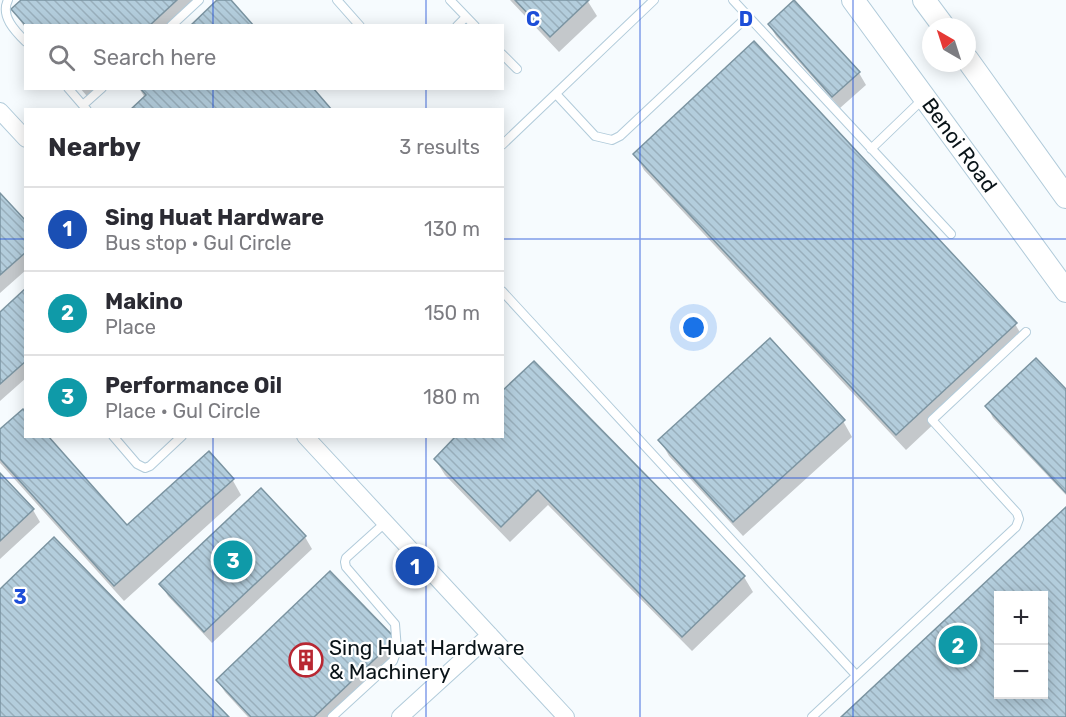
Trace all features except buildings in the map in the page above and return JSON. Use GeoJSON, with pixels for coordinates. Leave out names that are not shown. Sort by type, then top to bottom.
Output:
{"type":"FeatureCollection","features":[{"type":"Feature","properties":{"kind":"main road","name":"Benoi Road"},"geometry":{"type":"LineString","coordinates":[[854,0],[1066,291]]}},
{"type":"Feature","properties":{"kind":"main road"},"geometry":{"type":"LineString","coordinates":[[924,0],[937,18]]}},
{"type":"Feature","properties":{"kind":"main road"},"geometry":{"type":"LineString","coordinates":[[976,72],[1066,197]]}},
{"type":"Feature","properties":{"kind":"street"},"geometry":{"type":"LineString","coordinates":[[0,111],[24,137]]}},
{"type":"Feature","properties":{"kind":"street"},"geometry":{"type":"LineString","coordinates":[[307,438],[566,717]]}},
{"type":"Feature","properties":{"kind":"street"},"geometry":{"type":"LineString","coordinates":[[400,717],[490,635]]}},
{"type":"Feature","properties":{"kind":"lane"},"geometry":{"type":"LineString","coordinates":[[8,0],[3,10],[4,17],[24,40]]}},
{"type":"Feature","properties":{"kind":"lane"},"geometry":{"type":"LineString","coordinates":[[173,24],[199,0]]}},
{"type":"Feature","properties":{"kind":"lane"},"geometry":{"type":"LineString","coordinates":[[337,0],[358,24]]}},
{"type":"Feature","properties":{"kind":"lane"},"geometry":{"type":"LineString","coordinates":[[450,0],[473,24]]}},
{"type":"Feature","properties":{"kind":"lane"},"geometry":{"type":"LineString","coordinates":[[504,143],[654,0]]}},
{"type":"Feature","properties":{"kind":"lane"},"geometry":{"type":"LineString","coordinates":[[733,0],[951,234]]}},
{"type":"Feature","properties":{"kind":"lane"},"geometry":{"type":"LineString","coordinates":[[556,94],[595,135],[612,140],[620,136],[748,16]]}},
{"type":"Feature","properties":{"kind":"lane"},"geometry":{"type":"LineString","coordinates":[[459,24],[466,17]]}},
{"type":"Feature","properties":{"kind":"lane"},"geometry":{"type":"LineString","coordinates":[[504,56],[517,69]]}},
{"type":"Feature","properties":{"kind":"lane"},"geometry":{"type":"LineString","coordinates":[[70,90],[85,107],[100,90]]}},
{"type":"Feature","properties":{"kind":"lane"},"geometry":{"type":"LineString","coordinates":[[871,148],[925,98]]}},
{"type":"Feature","properties":{"kind":"lane"},"geometry":{"type":"LineString","coordinates":[[504,293],[856,675]]}},
{"type":"Feature","properties":{"kind":"lane"},"geometry":{"type":"LineString","coordinates":[[812,717],[1016,526],[1019,519],[1013,507],[932,420],[1026,332]]}},
{"type":"Feature","properties":{"kind":"lane"},"geometry":{"type":"LineString","coordinates":[[115,438],[137,464],[145,468],[180,438]]}},
{"type":"Feature","properties":{"kind":"lane"},"geometry":{"type":"LineString","coordinates":[[332,717],[393,661],[397,650],[395,624],[346,567],[345,562],[346,558],[386,522]]}},
{"type":"Feature","properties":{"kind":"place","name":"Performance Oil"},"geometry":{"type":"Point","coordinates":[233,560]}},
{"type":"Feature","properties":{"kind":"place","name":"Sing Huat Hardware"},"geometry":{"type":"Point","coordinates":[415,566]}},
{"type":"Feature","properties":{"kind":"place","name":"Makino"},"geometry":{"type":"Point","coordinates":[958,645]}},
{"type":"Feature","properties":{"kind":"place","name":"Sing Huat Hardware & Machinery"},"geometry":{"type":"Point","coordinates":[306,660]}}]}
